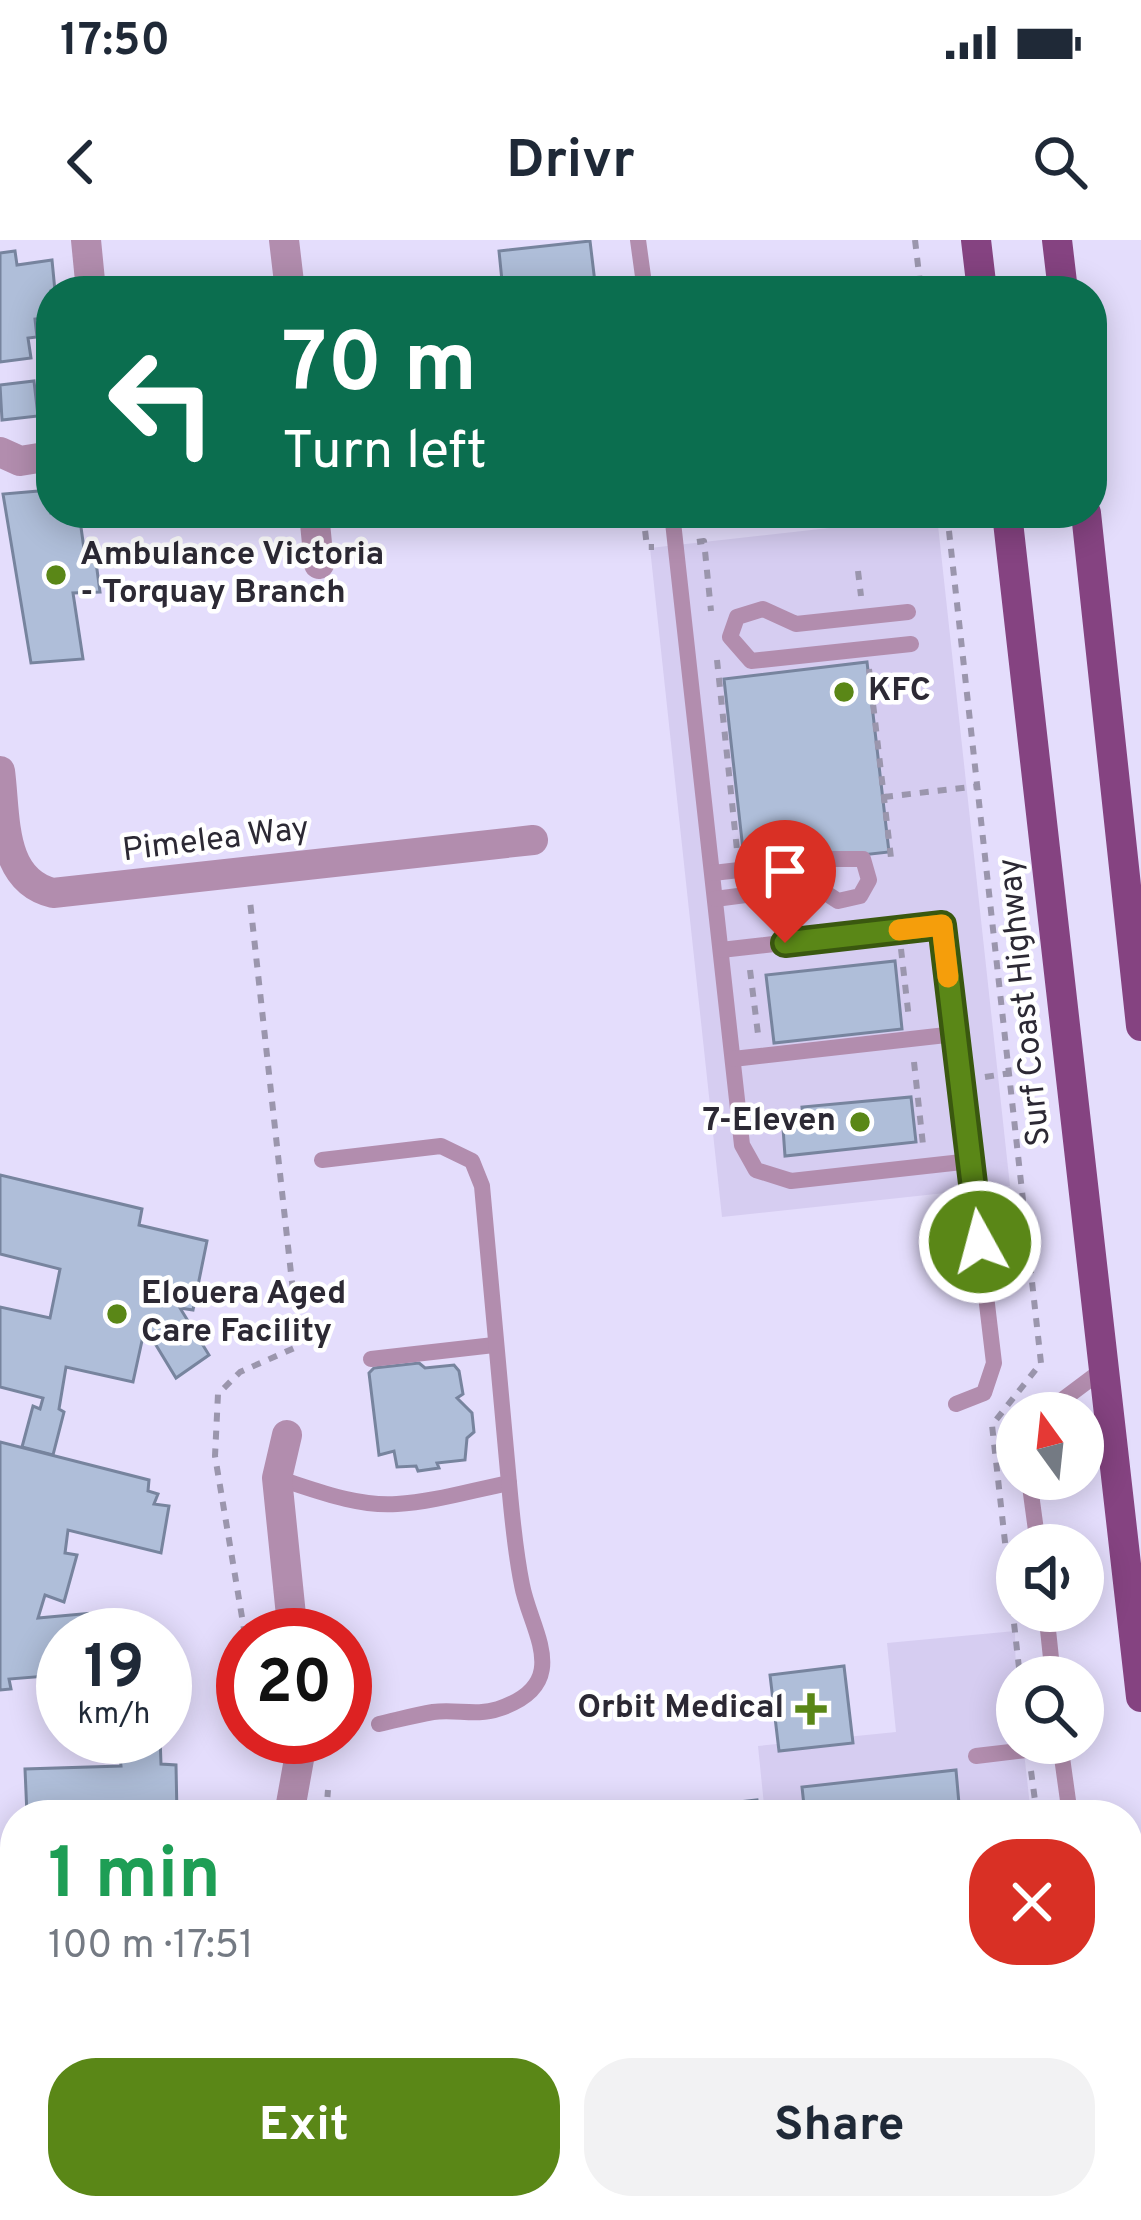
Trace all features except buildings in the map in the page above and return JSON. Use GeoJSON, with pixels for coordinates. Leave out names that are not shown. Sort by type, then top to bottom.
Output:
{"type":"FeatureCollection","features":[{"type":"Feature","properties":{"kind":"main road"},"geometry":{"type":"LineString","coordinates":[[976,240],[980,276]]}},
{"type":"Feature","properties":{"kind":"main road"},"geometry":{"type":"LineString","coordinates":[[1058,240],[1062,276]]}},
{"type":"Feature","properties":{"kind":"main road","name":"Surf Coast Highway"},"geometry":{"type":"LineString","coordinates":[[1009,528],[1141,1697]]}},
{"type":"Feature","properties":{"kind":"main road"},"geometry":{"type":"LineString","coordinates":[[1088,528],[1140,1016]]}},
{"type":"Feature","properties":{"kind":"street"},"geometry":{"type":"LineString","coordinates":[[86,240],[90,276]]}},
{"type":"Feature","properties":{"kind":"street"},"geometry":{"type":"LineString","coordinates":[[284,240],[288,276]]}},
{"type":"Feature","properties":{"kind":"street"},"geometry":{"type":"LineString","coordinates":[[0,452],[20,461],[36,458]]}},
{"type":"Feature","properties":{"kind":"street"},"geometry":{"type":"LineString","coordinates":[[315,528],[319,564]]}},
{"type":"Feature","properties":{"kind":"street","name":"Pimelea Way"},"geometry":{"type":"LineString","coordinates":[[0,771],[11,858],[21,876],[35,889],[72,894],[532,840]]}},
{"type":"Feature","properties":{"kind":"street"},"geometry":{"type":"LineString","coordinates":[[287,1435],[277,1478],[290,1608]]}},
{"type":"Feature","properties":{"kind":"street"},"geometry":{"type":"LineString","coordinates":[[292,1800],[298,1764]]}},
{"type":"Feature","properties":{"kind":"lane"},"geometry":{"type":"LineString","coordinates":[[638,240],[643,276]]}},
{"type":"Feature","properties":{"kind":"lane"},"geometry":{"type":"LineString","coordinates":[[675,528],[742,1145],[756,1170],[791,1181],[971,1161]]}},
{"type":"Feature","properties":{"kind":"lane"},"geometry":{"type":"LineString","coordinates":[[908,612],[796,623],[763,610],[737,617],[730,637],[751,661],[911,644]]}},
{"type":"Feature","properties":{"kind":"lane"},"geometry":{"type":"LineString","coordinates":[[713,873],[863,859],[869,880],[860,896],[838,902],[815,886],[716,899]]}},
{"type":"Feature","properties":{"kind":"lane"},"geometry":{"type":"LineString","coordinates":[[721,950],[942,925],[994,1363],[984,1393],[956,1403]]}},
{"type":"Feature","properties":{"kind":"lane"},"geometry":{"type":"LineString","coordinates":[[733,1059],[955,1034]]}},
{"type":"Feature","properties":{"kind":"lane"},"geometry":{"type":"LineString","coordinates":[[322,1160],[441,1146],[472,1161],[482,1186],[494,1345],[521,1582],[543,1651],[535,1682],[503,1707],[485,1712],[433,1712],[379,1724]]}},
{"type":"Feature","properties":{"kind":"lane"},"geometry":{"type":"LineString","coordinates":[[371,1359],[494,1345]]}},
{"type":"Feature","properties":{"kind":"lane"},"geometry":{"type":"LineString","coordinates":[[1073,1392],[1105,1368]]}},
{"type":"Feature","properties":{"kind":"lane"},"geometry":{"type":"LineString","coordinates":[[277,1478],[378,1504],[509,1483]]}},
{"type":"Feature","properties":{"kind":"lane"},"geometry":{"type":"LineString","coordinates":[[976,1756],[996,1754]]}},
{"type":"Feature","properties":{"kind":"lane"},"geometry":{"type":"LineString","coordinates":[[1063,1764],[1068,1800]]}},
{"type":"Feature","properties":{"kind":"path"},"geometry":{"type":"LineString","coordinates":[[915,240],[919,276]]}},
{"type":"Feature","properties":{"kind":"path"},"geometry":{"type":"LineString","coordinates":[[949,528],[1041,1363],[992,1425],[1018,1656]]}},
{"type":"Feature","properties":{"kind":"path"},"geometry":{"type":"LineString","coordinates":[[884,797],[979,785]]}},
{"type":"Feature","properties":{"kind":"path"},"geometry":{"type":"LineString","coordinates":[[240,1608],[215,1456],[218,1394],[240,1372],[299,1346],[247,874]]}},
{"type":"Feature","properties":{"kind":"path"},"geometry":{"type":"LineString","coordinates":[[1030,1764],[1034,1800]]}},
{"type":"Feature","properties":{"kind":"shaded area"},"geometry":{"type":"Polygon","coordinates":[[[829,528],[938,528],[1010,1186],[722,1217],[650,548],[829,528]]]}},
{"type":"Feature","properties":{"kind":"shaded area"},"geometry":{"type":"Polygon","coordinates":[[[1015,1632],[1015,1656],[996,1656],[996,1764],[1025,1764],[1029,1800],[763,1800],[758,1746],[896,1732],[887,1643],[1015,1632]]]}},
{"type":"Feature","properties":{"kind":"slow traffic"},"geometry":{"type":"LineString","coordinates":[[899,930],[942,925],[948,977]]}},
{"type":"Feature","properties":{"kind":"place","name":"Ambulance Victoria - Torquay Branch"},"geometry":{"type":"Point","coordinates":[56,575]}},
{"type":"Feature","properties":{"kind":"place","name":"KFC"},"geometry":{"type":"Point","coordinates":[844,692]}},
{"type":"Feature","properties":{"kind":"place","name":"7-Eleven"},"geometry":{"type":"Point","coordinates":[860,1122]}},
{"type":"Feature","properties":{"kind":"place","name":"Elouera Aged Care Facility"},"geometry":{"type":"Point","coordinates":[117,1314]}},
{"type":"Feature","properties":{"kind":"place","name":"Orbit Medical"},"geometry":{"type":"Point","coordinates":[811,1709]}},
{"type":"Feature","properties":{"kind":"route"},"geometry":{"type":"LineString","coordinates":[[785,943],[942,925],[980,1242]]}}]}
